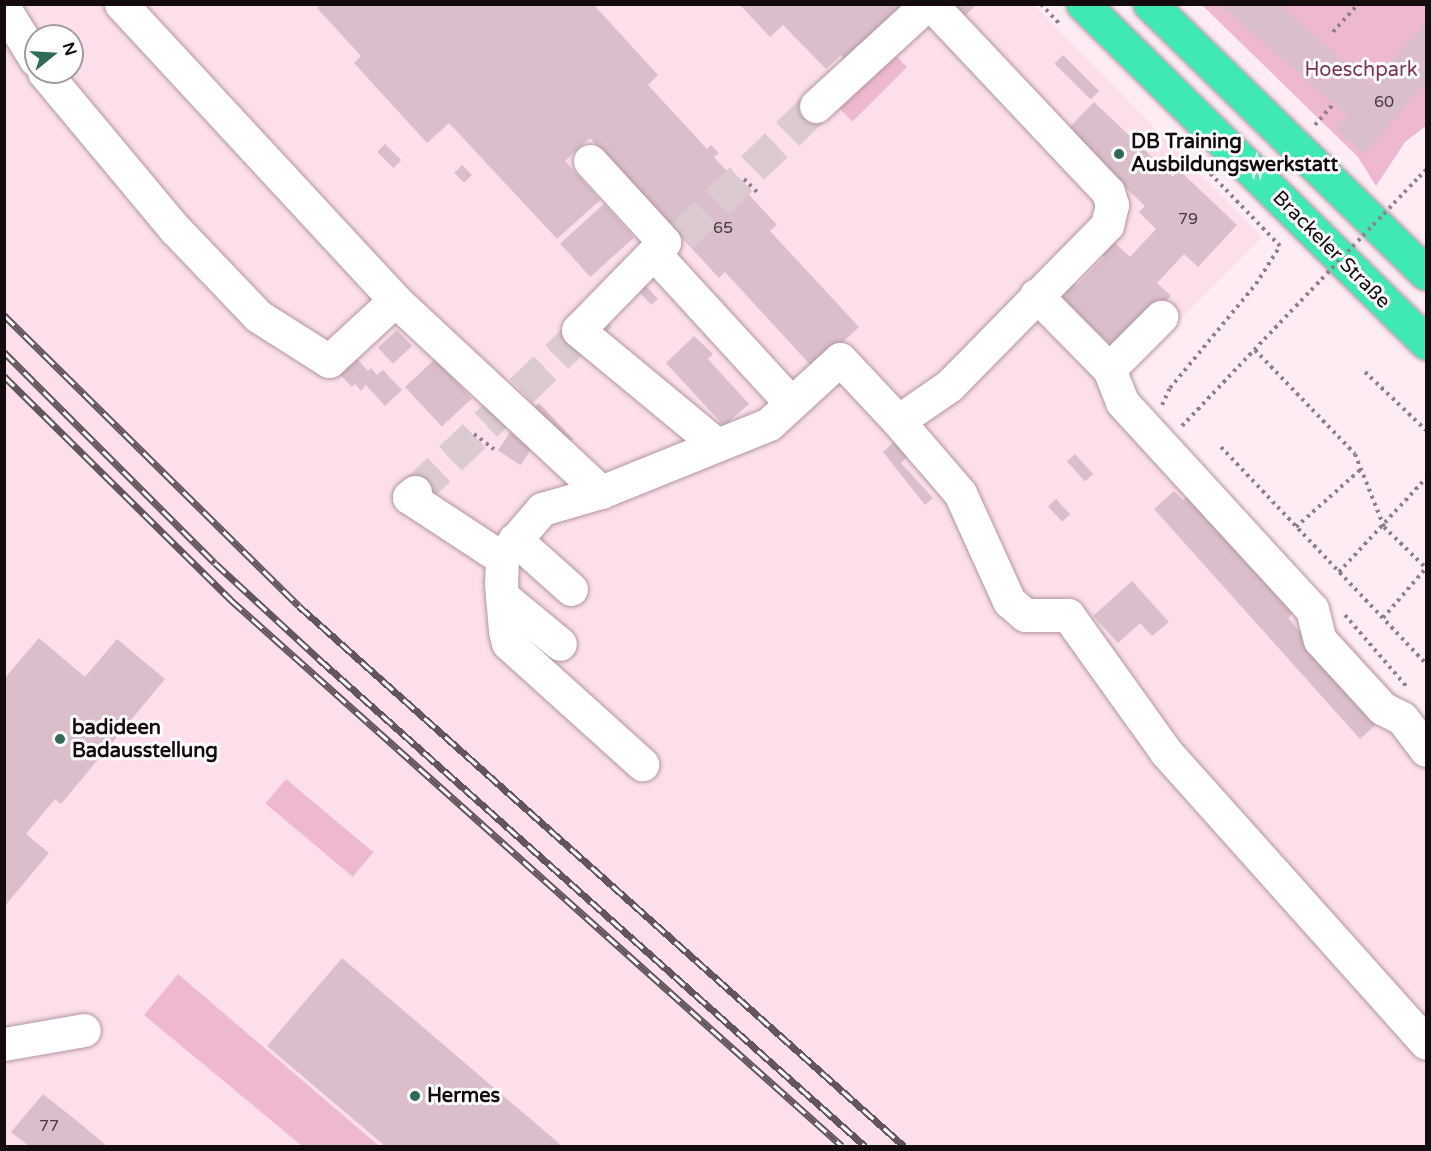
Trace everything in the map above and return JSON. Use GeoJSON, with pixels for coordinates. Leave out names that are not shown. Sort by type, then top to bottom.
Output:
{"type":"FeatureCollection","features":[{"type":"Feature","properties":{"kind":"highway"},"geometry":{"type":"LineString","coordinates":[[1150,4],[1426,273]]}},
{"type":"Feature","properties":{"kind":"highway","name":"Brackeler Straße"},"geometry":{"type":"LineString","coordinates":[[1072,14],[1426,342]]}},
{"type":"Feature","properties":{"kind":"street"},"geometry":{"type":"LineString","coordinates":[[121,4],[395,300],[601,492]]}},
{"type":"Feature","properties":{"kind":"street"},"geometry":{"type":"LineString","coordinates":[[816,106],[929,4],[1108,192],[1112,205],[1107,225],[949,386],[898,421]]}},
{"type":"Feature","properties":{"kind":"street"},"geometry":{"type":"LineString","coordinates":[[7,18],[24,43]]}},
{"type":"Feature","properties":{"kind":"street"},"geometry":{"type":"LineString","coordinates":[[54,84],[175,229],[258,316],[329,361],[395,300]]}},
{"type":"Feature","properties":{"kind":"street"},"geometry":{"type":"LineString","coordinates":[[590,161],[664,242],[578,330],[717,445]]}},
{"type":"Feature","properties":{"kind":"street"},"geometry":{"type":"LineString","coordinates":[[659,259],[791,403]]}},
{"type":"Feature","properties":{"kind":"street"},"geometry":{"type":"LineString","coordinates":[[1036,295],[1109,369],[1122,402],[1312,609],[1320,640],[1382,708],[1402,718],[1426,750]]}},
{"type":"Feature","properties":{"kind":"street"},"geometry":{"type":"LineString","coordinates":[[1109,369],[1161,317]]}},
{"type":"Feature","properties":{"kind":"street"},"geometry":{"type":"LineString","coordinates":[[642,764],[508,643],[502,596],[508,549],[542,509],[601,492],[769,424],[840,359],[898,421],[960,493],[1009,600],[1025,615],[1068,615],[1166,752],[1426,1043]]}},
{"type":"Feature","properties":{"kind":"street"},"geometry":{"type":"LineString","coordinates":[[415,492],[409,497],[508,549],[571,589]]}},
{"type":"Feature","properties":{"kind":"street"},"geometry":{"type":"LineString","coordinates":[[502,596],[560,644]]}},
{"type":"Feature","properties":{"kind":"street"},"geometry":{"type":"LineString","coordinates":[[4,1044],[84,1030]]}},
{"type":"Feature","properties":{"kind":"path"},"geometry":{"type":"LineString","coordinates":[[1041,4],[1072,14]]}},
{"type":"Feature","properties":{"kind":"path"},"geometry":{"type":"LineString","coordinates":[[1333,32],[1358,4]]}},
{"type":"Feature","properties":{"kind":"path"},"geometry":{"type":"LineString","coordinates":[[1315,126],[1334,103]]}},
{"type":"Feature","properties":{"kind":"path"},"geometry":{"type":"LineString","coordinates":[[1163,409],[1162,403],[1170,388],[1256,284],[1280,246],[1203,166]]}},
{"type":"Feature","properties":{"kind":"path"},"geometry":{"type":"LineString","coordinates":[[1176,433],[1426,170]]}},
{"type":"Feature","properties":{"kind":"path"},"geometry":{"type":"LineString","coordinates":[[744,179],[759,194]]}},
{"type":"Feature","properties":{"kind":"path"},"geometry":{"type":"LineString","coordinates":[[1255,350],[1354,454],[1384,526],[1426,567],[1383,618]]}},
{"type":"Feature","properties":{"kind":"path"},"geometry":{"type":"LineString","coordinates":[[1365,372],[1426,430]]}},
{"type":"Feature","properties":{"kind":"path"},"geometry":{"type":"LineString","coordinates":[[474,434],[494,449]]}},
{"type":"Feature","properties":{"kind":"path"},"geometry":{"type":"LineString","coordinates":[[1221,447],[1426,664]]}},
{"type":"Feature","properties":{"kind":"path"},"geometry":{"type":"LineString","coordinates":[[1296,527],[1361,469]]}},
{"type":"Feature","properties":{"kind":"path"},"geometry":{"type":"LineString","coordinates":[[1339,572],[1426,478]]}},
{"type":"Feature","properties":{"kind":"shaded area"},"geometry":{"type":"Polygon","coordinates":[[[5,5],[1034,5],[1262,237],[1122,377],[1129,399],[1426,726],[1426,1146],[5,1146],[5,5]]]}},
{"type":"Feature","properties":{"kind":"green space","name":"Hoeschpark"},"geometry":{"type":"Polygon","coordinates":[[[1202,5],[1426,5],[1426,126],[1405,142],[1376,186],[1358,157],[1202,5]]]}},
{"type":"Feature","properties":{"kind":"green space"},"geometry":{"type":"Polygon","coordinates":[[[890,50],[907,67],[853,121],[836,104],[890,50]]]}},
{"type":"Feature","properties":{"kind":"green space"},"geometry":{"type":"Polygon","coordinates":[[[286,779],[373,852],[353,877],[265,804],[286,779]]]}},
{"type":"Feature","properties":{"kind":"green space"},"geometry":{"type":"Polygon","coordinates":[[[178,974],[379,1146],[302,1146],[144,1015],[178,974]]]}},
{"type":"Feature","properties":{"kind":"building"},"geometry":{"type":"Polygon","coordinates":[[[321,4],[593,4],[658,75],[648,85],[707,149],[711,145],[719,153],[714,157],[777,225],[770,231],[859,327],[814,369],[725,272],[719,278],[590,138],[565,161],[600,200],[557,239],[449,123],[427,143],[354,63],[361,56],[317,8],[321,4]]]}},
{"type":"Feature","properties":{"kind":"building"},"geometry":{"type":"Polygon","coordinates":[[[739,4],[916,4],[851,67],[841,55],[826,69],[783,25],[770,37],[739,4]]]}},
{"type":"Feature","properties":{"kind":"building"},"geometry":{"type":"Polygon","coordinates":[[[943,4],[977,4],[960,21],[943,4]]]}},
{"type":"Feature","properties":{"kind":"building"},"geometry":{"type":"Polygon","coordinates":[[[1219,4],[1279,4],[1372,85],[1426,22],[1426,82],[1365,154],[1335,129],[1347,115],[1219,4]]]}},
{"type":"Feature","properties":{"kind":"building"},"geometry":{"type":"Polygon","coordinates":[[[1063,55],[1099,91],[1091,100],[1055,63],[1063,55]]]}},
{"type":"Feature","properties":{"kind":"building"},"geometry":{"type":"Polygon","coordinates":[[[1094,102],[1173,177],[1179,170],[1237,225],[1198,267],[1184,254],[1157,283],[1171,296],[1118,352],[1059,296],[1072,282],[1076,286],[1104,257],[1099,253],[1112,240],[1130,257],[1156,229],[1139,212],[1145,206],[1066,131],[1094,102]]]}},
{"type":"Feature","properties":{"kind":"building"},"geometry":{"type":"Polygon","coordinates":[[[385,144],[401,160],[393,168],[377,152],[385,144]]]}},
{"type":"Feature","properties":{"kind":"building"},"geometry":{"type":"Polygon","coordinates":[[[462,165],[472,175],[464,183],[454,173],[462,165]]]}},
{"type":"Feature","properties":{"kind":"building"},"geometry":{"type":"Polygon","coordinates":[[[604,204],[634,237],[590,277],[560,243],[604,204]]]}},
{"type":"Feature","properties":{"kind":"building"},"geometry":{"type":"Polygon","coordinates":[[[645,285],[658,299],[651,305],[638,291],[645,285]]]}},
{"type":"Feature","properties":{"kind":"building"},"geometry":{"type":"Polygon","coordinates":[[[397,330],[412,346],[393,364],[378,348],[397,330]]]}},
{"type":"Feature","properties":{"kind":"building"},"geometry":{"type":"Polygon","coordinates":[[[694,336],[713,354],[708,359],[749,404],[724,426],[666,363],[694,336]]]}},
{"type":"Feature","properties":{"kind":"building"},"geometry":{"type":"Polygon","coordinates":[[[350,351],[368,371],[371,368],[377,375],[383,370],[402,390],[385,406],[366,385],[361,391],[355,384],[352,387],[333,367],[350,351]]]}},
{"type":"Feature","properties":{"kind":"building"},"geometry":{"type":"Polygon","coordinates":[[[435,359],[472,398],[442,426],[405,387],[435,359]]]}},
{"type":"Feature","properties":{"kind":"building"},"geometry":{"type":"Polygon","coordinates":[[[539,403],[573,439],[565,446],[529,412],[539,403]]]}},
{"type":"Feature","properties":{"kind":"building"},"geometry":{"type":"Polygon","coordinates":[[[510,432],[533,447],[521,465],[498,450],[510,432]]]}},
{"type":"Feature","properties":{"kind":"building"},"geometry":{"type":"Polygon","coordinates":[[[898,438],[911,454],[901,463],[933,498],[925,505],[883,452],[898,438]]]}},
{"type":"Feature","properties":{"kind":"building"},"geometry":{"type":"Polygon","coordinates":[[[1075,454],[1093,474],[1085,481],[1067,461],[1075,454]]]}},
{"type":"Feature","properties":{"kind":"building"},"geometry":{"type":"Polygon","coordinates":[[[1174,491],[1183,500],[1193,491],[1298,609],[1288,618],[1380,721],[1360,739],[1154,509],[1174,491]]]}},
{"type":"Feature","properties":{"kind":"building"},"geometry":{"type":"Polygon","coordinates":[[[1056,499],[1070,514],[1062,522],[1048,507],[1056,499]]]}},
{"type":"Feature","properties":{"kind":"building"},"geometry":{"type":"Polygon","coordinates":[[[1132,581],[1169,622],[1152,636],[1140,623],[1118,643],[1093,616],[1132,581]]]}},
{"type":"Feature","properties":{"kind":"building","name":"badideen Badausstellung"},"geometry":{"type":"Polygon","coordinates":[[[39,638],[85,677],[117,639],[165,679],[61,804],[55,799],[26,834],[49,853],[4,907],[4,679],[39,638]]]}},
{"type":"Feature","properties":{"kind":"building","name":"Hermes"},"geometry":{"type":"Polygon","coordinates":[[[342,958],[562,1146],[385,1146],[267,1046],[342,958]]]}},
{"type":"Feature","properties":{"kind":"building"},"geometry":{"type":"Polygon","coordinates":[[[43,1094],[107,1146],[29,1146],[11,1132],[43,1094]]]}},
{"type":"Feature","properties":{"kind":"tunnel"},"geometry":{"type":"LineString","coordinates":[[647,270],[816,106]]}},
{"type":"Feature","properties":{"kind":"tunnel"},"geometry":{"type":"LineString","coordinates":[[415,492],[601,314]]}},
{"type":"Feature","properties":{"kind":"railway"},"geometry":{"type":"LineString","coordinates":[[4,315],[299,606],[904,1146]]}},
{"type":"Feature","properties":{"kind":"railway"},"geometry":{"type":"LineString","coordinates":[[4,352],[215,563],[319,659],[865,1146]]}},
{"type":"Feature","properties":{"kind":"railway"},"geometry":{"type":"LineString","coordinates":[[4,376],[231,600],[842,1146]]}},
{"type":"Feature","properties":{"kind":"place","name":"DB Training Ausbildungswerkstatt"},"geometry":{"type":"Point","coordinates":[1119,154]}},
{"type":"Feature","properties":{"kind":"place","name":"badideen Badausstellung"},"geometry":{"type":"Point","coordinates":[60,739]}},
{"type":"Feature","properties":{"kind":"place","name":"Hermes"},"geometry":{"type":"Point","coordinates":[415,1096]}}]}
